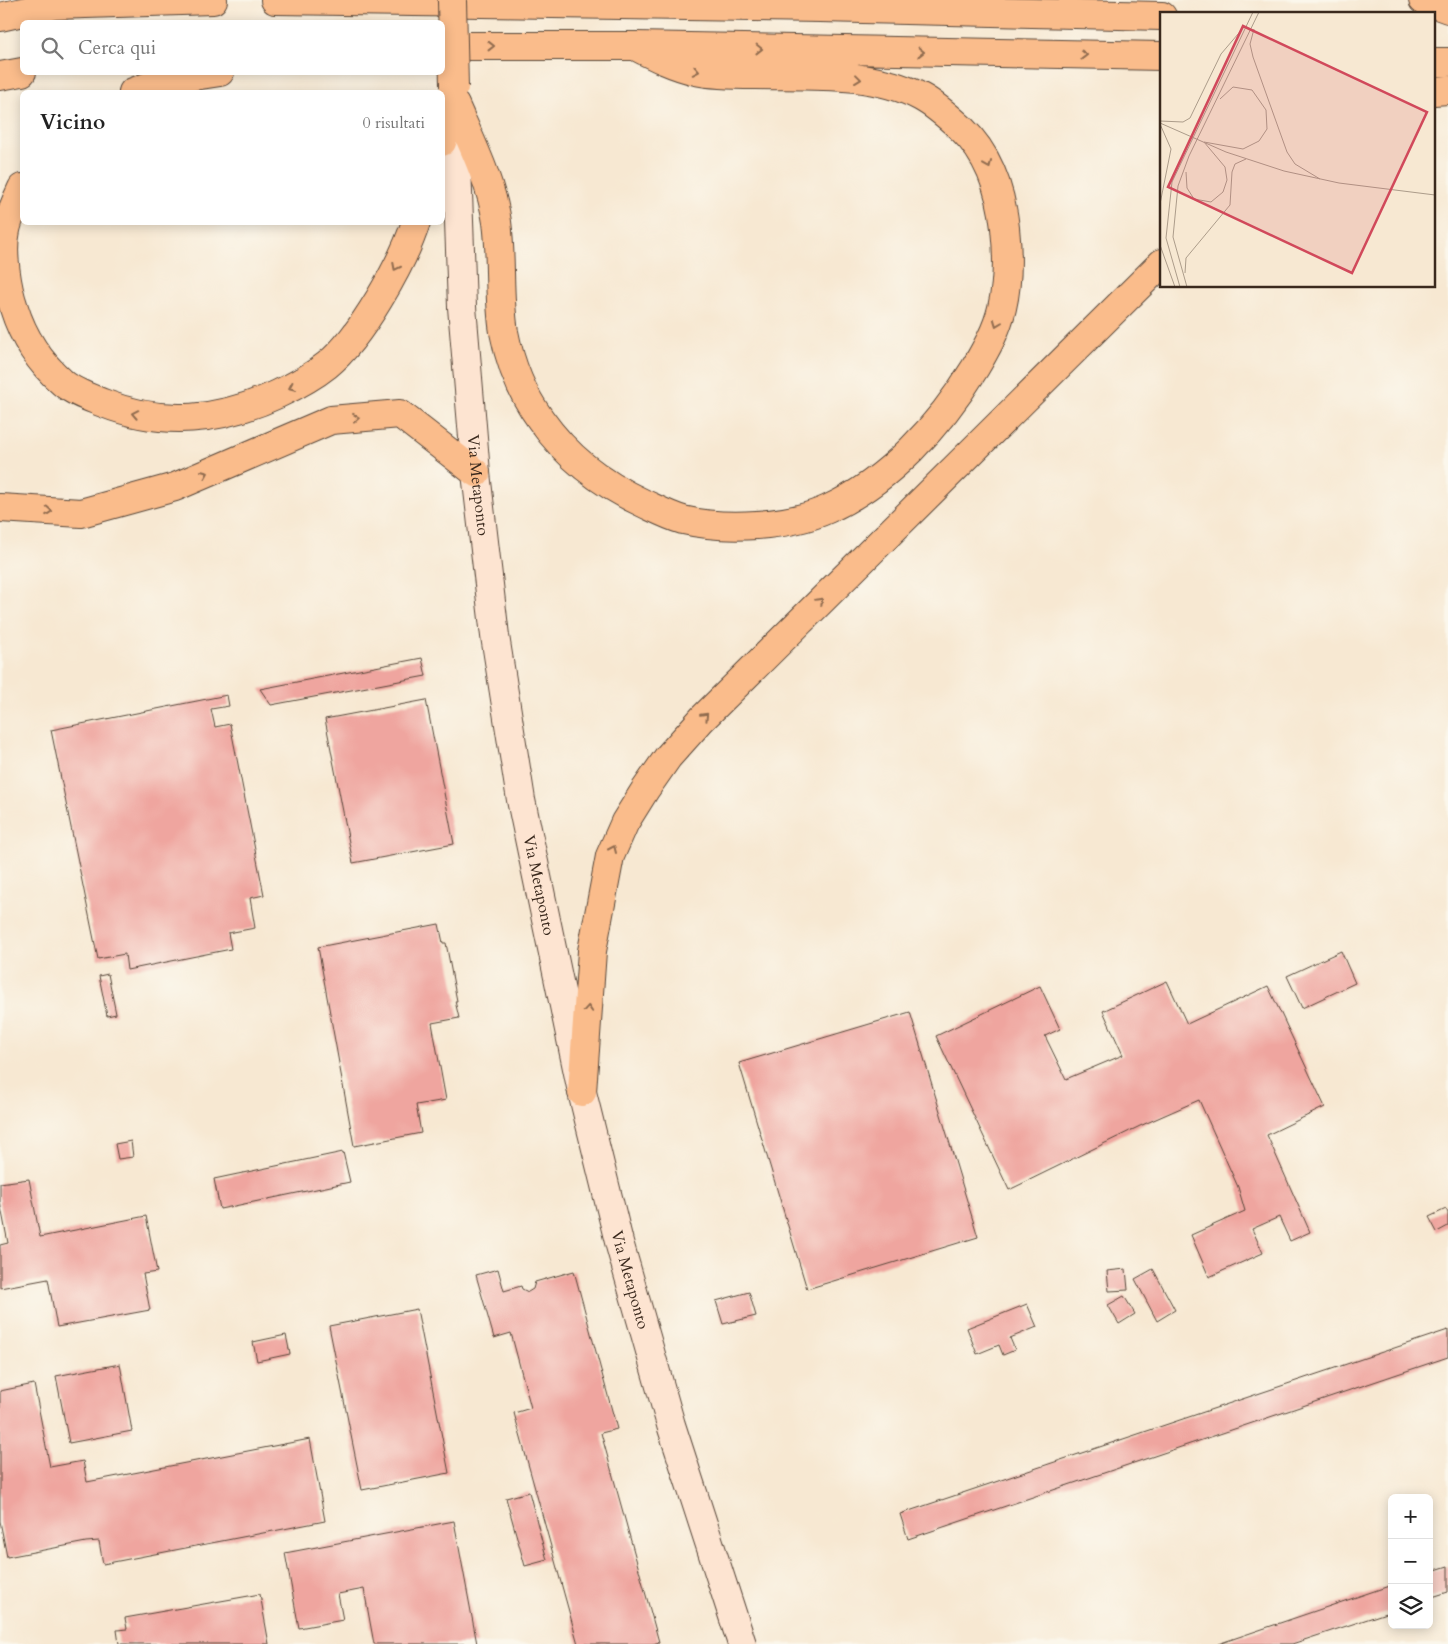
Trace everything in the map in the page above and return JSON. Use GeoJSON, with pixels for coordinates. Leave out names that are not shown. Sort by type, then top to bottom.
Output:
{"type":"FeatureCollection","features":[{"type":"Feature","properties":{"kind":"main road"},"geometry":{"type":"LineString","coordinates":[[0,17],[54,5],[213,0]]}},
{"type":"Feature","properties":{"kind":"main road"},"geometry":{"type":"LineString","coordinates":[[275,0],[820,8],[1160,16]]}},
{"type":"Feature","properties":{"kind":"main road"},"geometry":{"type":"LineString","coordinates":[[445,130],[454,96],[452,0]]}},
{"type":"Feature","properties":{"kind":"main road"},"geometry":{"type":"LineString","coordinates":[[1423,0],[1448,9]]}},
{"type":"Feature","properties":{"kind":"main road"},"geometry":{"type":"LineString","coordinates":[[445,46],[635,46],[1160,56]]}},
{"type":"Feature","properties":{"kind":"main road"},"geometry":{"type":"LineString","coordinates":[[454,96],[490,192],[495,214],[504,330],[512,366],[540,419],[564,448],[593,474],[624,494],[683,520],[710,524],[770,525],[801,519],[828,510],[882,476],[908,452],[956,398],[989,344],[1002,312],[1007,281],[1003,211],[995,181],[983,154],[965,132],[944,113],[921,97],[869,80],[845,77],[701,72],[674,66],[635,46]]}},
{"type":"Feature","properties":{"kind":"main road"},"geometry":{"type":"LineString","coordinates":[[0,76],[20,72]]}},
{"type":"Feature","properties":{"kind":"main road"},"geometry":{"type":"LineString","coordinates":[[140,90],[162,82],[203,75]]}},
{"type":"Feature","properties":{"kind":"main road","name":"Via Metaponto"},"geometry":{"type":"LineString","coordinates":[[454,96],[462,307],[476,473],[495,636],[521,800],[582,1092],[619,1242],[671,1425],[742,1644]]}},
{"type":"Feature","properties":{"kind":"main road"},"geometry":{"type":"LineString","coordinates":[[20,193],[5,231],[5,266],[10,297],[20,326],[41,361],[64,384],[94,400],[125,412],[158,418],[197,418],[230,412],[259,403],[302,383],[328,365],[346,346],[386,286],[413,234],[415,225]]}},
{"type":"Feature","properties":{"kind":"main road"},"geometry":{"type":"LineString","coordinates":[[582,1092],[592,951],[610,856],[625,822],[668,757],[702,719],[1160,265]]}},
{"type":"Feature","properties":{"kind":"main road"},"geometry":{"type":"LineString","coordinates":[[0,508],[80,513],[176,487],[331,420],[400,414],[476,473]]}},
{"type":"Feature","properties":{"kind":"building"},"geometry":{"type":"Polygon","coordinates":[[[422,658],[426,676],[271,705],[260,689],[422,658]]]}},
{"type":"Feature","properties":{"kind":"building"},"geometry":{"type":"Polygon","coordinates":[[[227,695],[229,706],[211,709],[215,727],[230,724],[264,895],[250,898],[255,928],[228,933],[231,949],[127,970],[125,954],[98,959],[51,730],[227,695]]]}},
{"type":"Feature","properties":{"kind":"building"},"geometry":{"type":"Polygon","coordinates":[[[426,700],[454,844],[353,863],[325,719],[426,700]]]}},
{"type":"Feature","properties":{"kind":"building"},"geometry":{"type":"Polygon","coordinates":[[[439,924],[443,943],[446,943],[459,1018],[432,1023],[446,1100],[416,1105],[421,1133],[354,1146],[318,947],[439,924]]]}},
{"type":"Feature","properties":{"kind":"building"},"geometry":{"type":"Polygon","coordinates":[[[1341,951],[1355,983],[1302,1008],[1287,976],[1341,951]]]}},
{"type":"Feature","properties":{"kind":"building"},"geometry":{"type":"Polygon","coordinates":[[[108,974],[116,1014],[107,1016],[99,976],[108,974]]]}},
{"type":"Feature","properties":{"kind":"building"},"geometry":{"type":"Polygon","coordinates":[[[1167,981],[1187,1024],[1268,986],[1325,1107],[1267,1135],[1310,1232],[1290,1241],[1279,1217],[1252,1229],[1263,1253],[1209,1277],[1191,1235],[1245,1211],[1238,1187],[1199,1100],[1140,1126],[1009,1190],[936,1036],[1040,986],[1060,1029],[1045,1036],[1066,1079],[1123,1055],[1103,1011],[1167,981]]]}},
{"type":"Feature","properties":{"kind":"building"},"geometry":{"type":"Polygon","coordinates":[[[910,1012],[978,1237],[807,1289],[739,1063],[910,1012]]]}},
{"type":"Feature","properties":{"kind":"building"},"geometry":{"type":"Polygon","coordinates":[[[131,1141],[133,1157],[118,1159],[115,1144],[131,1141]]]}},
{"type":"Feature","properties":{"kind":"building"},"geometry":{"type":"Polygon","coordinates":[[[343,1152],[350,1182],[220,1209],[214,1179],[343,1152]]]}},
{"type":"Feature","properties":{"kind":"building"},"geometry":{"type":"Polygon","coordinates":[[[29,1179],[40,1237],[146,1216],[157,1272],[143,1274],[150,1310],[57,1327],[48,1279],[0,1288],[0,1245],[8,1243],[0,1202],[0,1183],[29,1179]]]}},
{"type":"Feature","properties":{"kind":"building"},"geometry":{"type":"Polygon","coordinates":[[[1446,1209],[1448,1213],[1448,1226],[1437,1232],[1429,1217],[1446,1209]]]}},
{"type":"Feature","properties":{"kind":"building"},"geometry":{"type":"Polygon","coordinates":[[[498,1269],[504,1291],[521,1286],[522,1289],[528,1292],[533,1289],[535,1282],[574,1271],[617,1429],[601,1433],[659,1642],[653,1644],[578,1644],[514,1413],[531,1408],[511,1333],[494,1338],[476,1275],[498,1269]]]}},
{"type":"Feature","properties":{"kind":"building"},"geometry":{"type":"Polygon","coordinates":[[[1126,1269],[1128,1290],[1109,1291],[1107,1271],[1126,1269]]]}},
{"type":"Feature","properties":{"kind":"building"},"geometry":{"type":"Polygon","coordinates":[[[1153,1269],[1175,1310],[1157,1321],[1135,1279],[1153,1269]]]}},
{"type":"Feature","properties":{"kind":"building"},"geometry":{"type":"Polygon","coordinates":[[[749,1292],[756,1316],[723,1324],[716,1301],[749,1292]]]}},
{"type":"Feature","properties":{"kind":"building"},"geometry":{"type":"Polygon","coordinates":[[[1124,1296],[1135,1314],[1119,1324],[1108,1305],[1124,1296]]]}},
{"type":"Feature","properties":{"kind":"building"},"geometry":{"type":"Polygon","coordinates":[[[1027,1304],[1037,1327],[1010,1338],[1015,1350],[1003,1355],[999,1345],[977,1354],[967,1328],[1027,1304]]]}},
{"type":"Feature","properties":{"kind":"building"},"geometry":{"type":"Polygon","coordinates":[[[417,1309],[449,1473],[362,1490],[329,1326],[417,1309]]]}},
{"type":"Feature","properties":{"kind":"building"},"geometry":{"type":"Polygon","coordinates":[[[1448,1330],[1448,1357],[908,1539],[900,1514],[1448,1330]]]}},
{"type":"Feature","properties":{"kind":"building"},"geometry":{"type":"Polygon","coordinates":[[[286,1335],[290,1354],[257,1361],[253,1342],[286,1335]]]}},
{"type":"Feature","properties":{"kind":"building"},"geometry":{"type":"Polygon","coordinates":[[[120,1364],[132,1431],[69,1443],[56,1376],[120,1364]]]}},
{"type":"Feature","properties":{"kind":"building"},"geometry":{"type":"Polygon","coordinates":[[[34,1384],[50,1467],[83,1461],[87,1482],[310,1439],[325,1521],[103,1564],[99,1541],[7,1557],[0,1521],[0,1391],[34,1384]]]}},
{"type":"Feature","properties":{"kind":"building"},"geometry":{"type":"Polygon","coordinates":[[[529,1492],[547,1560],[525,1566],[506,1498],[529,1492]]]}},
{"type":"Feature","properties":{"kind":"building"},"geometry":{"type":"Polygon","coordinates":[[[454,1521],[477,1644],[374,1644],[364,1589],[338,1594],[343,1620],[299,1628],[285,1553],[454,1521]]]}},
{"type":"Feature","properties":{"kind":"building"},"geometry":{"type":"Polygon","coordinates":[[[1448,1566],[1448,1592],[1433,1597],[1433,1571],[1448,1566]]]}},
{"type":"Feature","properties":{"kind":"building"},"geometry":{"type":"Polygon","coordinates":[[[1388,1586],[1388,1612],[1292,1644],[1218,1644],[1388,1586]]]}},
{"type":"Feature","properties":{"kind":"building"},"geometry":{"type":"Polygon","coordinates":[[[260,1594],[269,1644],[119,1644],[117,1630],[127,1629],[125,1618],[260,1594]]]}}]}
